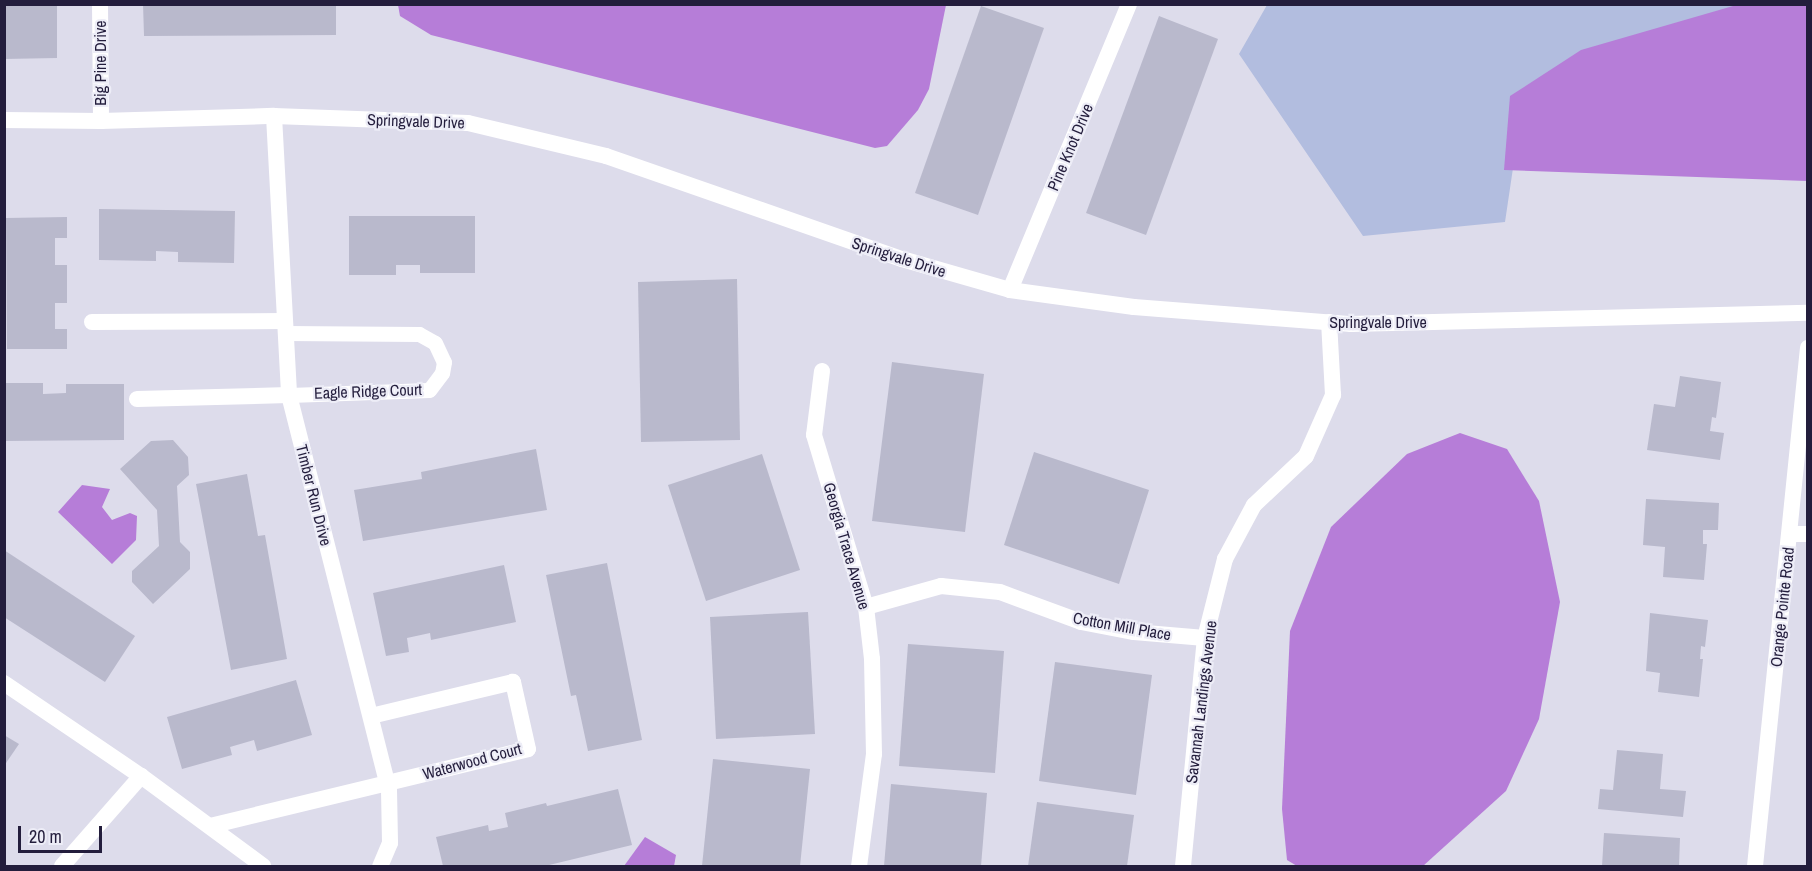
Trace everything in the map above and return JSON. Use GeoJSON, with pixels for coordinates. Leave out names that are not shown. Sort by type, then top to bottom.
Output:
{"type":"FeatureCollection","features":[{"type":"Feature","properties":{"kind":"street","name":"Big Pine Drive"},"geometry":{"type":"LineString","coordinates":[[100,4],[100,121]]}},
{"type":"Feature","properties":{"kind":"street","name":"Pine Knot Drive"},"geometry":{"type":"LineString","coordinates":[[1010,291],[1129,4]]}},
{"type":"Feature","properties":{"kind":"street","name":"Springvale Drive"},"geometry":{"type":"LineString","coordinates":[[4,120],[100,121],[274,116],[468,123],[606,156],[902,259],[1010,291],[1134,307],[1329,322],[1808,314]]}},
{"type":"Feature","properties":{"kind":"street","name":"Timber Run Drive"},"geometry":{"type":"LineString","coordinates":[[274,116],[289,395],[387,783],[390,843],[380,867]]}},
{"type":"Feature","properties":{"kind":"street"},"geometry":{"type":"LineString","coordinates":[[92,322],[285,327]]}},
{"type":"Feature","properties":{"kind":"street","name":"Savannah Landings Avenue"},"geometry":{"type":"LineString","coordinates":[[1183,867],[1205,638],[1225,559],[1254,504],[1306,456],[1333,395],[1329,322]]}},
{"type":"Feature","properties":{"kind":"street","name":"Orange Pointe Road"},"geometry":{"type":"LineString","coordinates":[[1755,867],[1808,348]]}},
{"type":"Feature","properties":{"kind":"street","name":"Georgia Trace Avenue"},"geometry":{"type":"LineString","coordinates":[[822,371],[814,435],[866,607],[872,659],[874,754],[859,867]]}},
{"type":"Feature","properties":{"kind":"street","name":"Eagle Ridge Court"},"geometry":{"type":"LineString","coordinates":[[137,399],[289,395]]}},
{"type":"Feature","properties":{"kind":"street"},"geometry":{"type":"LineString","coordinates":[[1790,534],[1808,534]]}},
{"type":"Feature","properties":{"kind":"street","name":"Cotton Mill Place"},"geometry":{"type":"LineString","coordinates":[[866,607],[941,586],[953,587],[1000,592],[1082,622],[1134,632],[1205,638]]}},
{"type":"Feature","properties":{"kind":"street","name":"Waterwood Court"},"geometry":{"type":"LineString","coordinates":[[210,826],[528,749],[513,682],[370,716]]}},
{"type":"Feature","properties":{"kind":"street"},"geometry":{"type":"LineString","coordinates":[[4,683],[141,776],[263,867]]}},
{"type":"Feature","properties":{"kind":"street"},"geometry":{"type":"LineString","coordinates":[[62,867],[141,776]]}},
{"type":"Feature","properties":{"kind":"lane","name":"Eagle Ridge Court"},"geometry":{"type":"LineString","coordinates":[[285,327],[419,334],[435,343],[444,362],[442,373],[429,390],[289,395]]}},
{"type":"Feature","properties":{"kind":"shaded area"},"geometry":{"type":"Polygon","coordinates":[[[398,4],[946,5],[929,89],[918,110],[887,146],[875,148],[431,35],[400,16],[398,4]]]}},
{"type":"Feature","properties":{"kind":"shaded area"},"geometry":{"type":"Polygon","coordinates":[[[1740,4],[1807,5],[1807,181],[1504,170],[1510,96],[1581,50],[1740,4]]]}},
{"type":"Feature","properties":{"kind":"shaded area"},"geometry":{"type":"Polygon","coordinates":[[[1267,5],[1748,5],[1524,94],[1505,222],[1363,236],[1239,54],[1267,5]]]}},
{"type":"Feature","properties":{"kind":"shaded area"},"geometry":{"type":"Polygon","coordinates":[[[1460,433],[1507,449],[1539,501],[1560,602],[1539,719],[1506,791],[1423,866],[1297,866],[1287,860],[1282,809],[1290,631],[1331,527],[1407,454],[1460,433]]]}},
{"type":"Feature","properties":{"kind":"shaded area"},"geometry":{"type":"Polygon","coordinates":[[[82,485],[110,489],[102,507],[112,520],[130,513],[137,516],[136,540],[112,564],[58,512],[82,485]]]}},
{"type":"Feature","properties":{"kind":"shaded area"},"geometry":{"type":"Polygon","coordinates":[[[645,837],[676,855],[674,866],[624,866],[645,837]]]}},
{"type":"Feature","properties":{"kind":"building"},"geometry":{"type":"Polygon","coordinates":[[[4,4],[57,4],[57,58],[4,59],[4,4]]]}},
{"type":"Feature","properties":{"kind":"building"},"geometry":{"type":"Polygon","coordinates":[[[143,4],[336,4],[336,35],[144,36],[143,4]]]}},
{"type":"Feature","properties":{"kind":"building"},"geometry":{"type":"Polygon","coordinates":[[[981,6],[1044,28],[978,215],[915,193],[981,6]]]}},
{"type":"Feature","properties":{"kind":"building"},"geometry":{"type":"Polygon","coordinates":[[[1159,16],[1218,39],[1146,235],[1086,213],[1159,16]]]}},
{"type":"Feature","properties":{"kind":"building"},"geometry":{"type":"Polygon","coordinates":[[[99,209],[235,211],[234,263],[178,262],[178,252],[156,251],[156,261],[99,260],[99,209]]]}},
{"type":"Feature","properties":{"kind":"building"},"geometry":{"type":"Polygon","coordinates":[[[349,216],[475,216],[475,273],[420,273],[420,265],[396,265],[396,275],[349,275],[349,216]]]}},
{"type":"Feature","properties":{"kind":"building"},"geometry":{"type":"Polygon","coordinates":[[[67,217],[67,238],[55,238],[55,265],[67,265],[67,303],[55,303],[55,329],[67,329],[67,349],[7,349],[6,218],[67,217]]]}},
{"type":"Feature","properties":{"kind":"building"},"geometry":{"type":"Polygon","coordinates":[[[737,279],[740,440],[641,442],[638,282],[737,279]]]}},
{"type":"Feature","properties":{"kind":"building"},"geometry":{"type":"Polygon","coordinates":[[[892,362],[984,374],[965,532],[872,521],[892,362]]]}},
{"type":"Feature","properties":{"kind":"building"},"geometry":{"type":"Polygon","coordinates":[[[1680,376],[1721,382],[1716,418],[1712,417],[1710,431],[1724,433],[1720,460],[1647,450],[1654,404],[1675,407],[1680,376]]]}},
{"type":"Feature","properties":{"kind":"building"},"geometry":{"type":"Polygon","coordinates":[[[4,383],[43,383],[43,394],[66,393],[66,384],[124,384],[124,440],[4,441],[4,383]]]}},
{"type":"Feature","properties":{"kind":"building"},"geometry":{"type":"Polygon","coordinates":[[[173,440],[188,457],[189,475],[177,486],[180,542],[190,552],[190,569],[153,604],[132,582],[132,571],[159,546],[157,510],[120,469],[151,441],[173,440]]]}},
{"type":"Feature","properties":{"kind":"building"},"geometry":{"type":"Polygon","coordinates":[[[536,449],[547,510],[363,541],[354,490],[422,479],[421,472],[536,449]]]}},
{"type":"Feature","properties":{"kind":"building"},"geometry":{"type":"Polygon","coordinates":[[[1034,452],[1149,490],[1119,584],[1004,545],[1034,452]]]}},
{"type":"Feature","properties":{"kind":"building"},"geometry":{"type":"Polygon","coordinates":[[[762,454],[800,570],[706,601],[668,485],[762,454]]]}},
{"type":"Feature","properties":{"kind":"building"},"geometry":{"type":"Polygon","coordinates":[[[247,474],[258,536],[265,535],[287,659],[231,670],[196,484],[247,474]]]}},
{"type":"Feature","properties":{"kind":"building"},"geometry":{"type":"Polygon","coordinates":[[[1646,499],[1719,503],[1718,530],[1703,530],[1703,544],[1707,544],[1704,580],[1663,577],[1665,547],[1643,545],[1646,499]]]}},
{"type":"Feature","properties":{"kind":"building"},"geometry":{"type":"Polygon","coordinates":[[[4,550],[135,636],[105,682],[4,617],[4,550]]]}},
{"type":"Feature","properties":{"kind":"building"},"geometry":{"type":"Polygon","coordinates":[[[607,563],[642,740],[588,751],[576,695],[571,696],[546,575],[607,563]]]}},
{"type":"Feature","properties":{"kind":"building"},"geometry":{"type":"Polygon","coordinates":[[[504,565],[516,622],[431,640],[430,633],[407,638],[409,652],[386,656],[373,593],[504,565]]]}},
{"type":"Feature","properties":{"kind":"building"},"geometry":{"type":"Polygon","coordinates":[[[808,612],[815,734],[716,739],[710,617],[808,612]]]}},
{"type":"Feature","properties":{"kind":"building"},"geometry":{"type":"Polygon","coordinates":[[[1650,613],[1708,620],[1705,647],[1701,646],[1700,659],[1703,659],[1699,697],[1658,692],[1660,673],[1646,671],[1650,613]]]}},
{"type":"Feature","properties":{"kind":"building"},"geometry":{"type":"Polygon","coordinates":[[[908,644],[1004,651],[995,773],[899,766],[908,644]]]}},
{"type":"Feature","properties":{"kind":"building"},"geometry":{"type":"Polygon","coordinates":[[[1055,662],[1152,675],[1136,795],[1039,781],[1055,662]]]}},
{"type":"Feature","properties":{"kind":"building"},"geometry":{"type":"Polygon","coordinates":[[[296,680],[312,735],[257,751],[254,740],[230,747],[232,755],[182,769],[167,717],[296,680]]]}},
{"type":"Feature","properties":{"kind":"building"},"geometry":{"type":"Polygon","coordinates":[[[4,735],[19,744],[4,766],[4,735]]]}},
{"type":"Feature","properties":{"kind":"building"},"geometry":{"type":"Polygon","coordinates":[[[1617,750],[1663,754],[1660,789],[1686,791],[1683,817],[1598,809],[1600,789],[1613,790],[1617,750]]]}},
{"type":"Feature","properties":{"kind":"building"},"geometry":{"type":"Polygon","coordinates":[[[713,759],[810,769],[800,866],[702,866],[713,759]]]}},
{"type":"Feature","properties":{"kind":"building"},"geometry":{"type":"Polygon","coordinates":[[[891,784],[987,793],[981,866],[884,866],[891,784]]]}},
{"type":"Feature","properties":{"kind":"building"},"geometry":{"type":"Polygon","coordinates":[[[618,789],[632,845],[545,866],[443,866],[436,837],[488,825],[489,831],[508,827],[505,813],[546,803],[547,806],[618,789]]]}},
{"type":"Feature","properties":{"kind":"building"},"geometry":{"type":"Polygon","coordinates":[[[1037,802],[1134,815],[1127,866],[1028,866],[1037,802]]]}},
{"type":"Feature","properties":{"kind":"building"},"geometry":{"type":"Polygon","coordinates":[[[1604,833],[1680,838],[1679,866],[1602,866],[1604,833]]]}}]}
